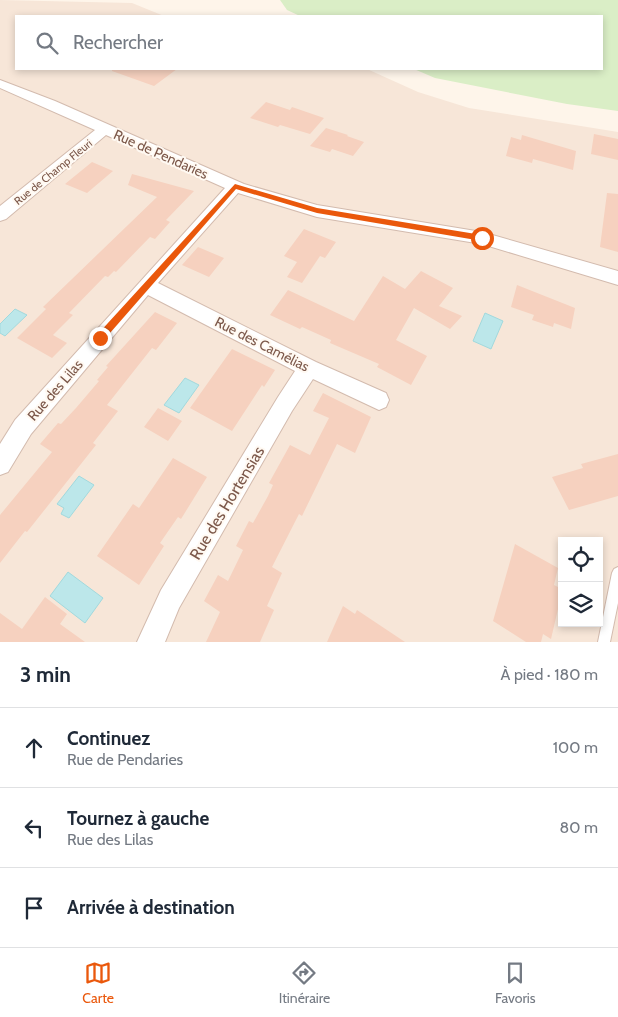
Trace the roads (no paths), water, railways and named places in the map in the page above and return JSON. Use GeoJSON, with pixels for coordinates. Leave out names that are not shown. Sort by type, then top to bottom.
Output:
{"type":"FeatureCollection","features":[{"type":"Feature","properties":{"kind":"street","name":"Rue de Pendaries"},"geometry":{"type":"LineString","coordinates":[[0,84],[235,186],[317,210],[482,238],[618,278]]}},
{"type":"Feature","properties":{"kind":"street","name":"Rue de Champ Fleuri"},"geometry":{"type":"LineString","coordinates":[[0,215],[105,129]]}},
{"type":"Feature","properties":{"kind":"street","name":"Rue des Lilas"},"geometry":{"type":"LineString","coordinates":[[0,464],[23,427],[235,186]]}},
{"type":"Feature","properties":{"kind":"street","name":"Rue des Camélias"},"geometry":{"type":"LineString","coordinates":[[146,285],[309,368],[380,400]]}},
{"type":"Feature","properties":{"kind":"street","name":"Rue des Hortensias"},"geometry":{"type":"LineString","coordinates":[[151,642],[170,599],[285,404],[309,368]]}},
{"type":"Feature","properties":{"kind":"lane"},"geometry":{"type":"LineString","coordinates":[[604,642],[618,573]]}},
{"type":"Feature","properties":{"kind":"water"},"geometry":{"type":"Polygon","coordinates":[[[15,309],[27,315],[5,336],[0,333],[0,324],[15,309]]]}},
{"type":"Feature","properties":{"kind":"water"},"geometry":{"type":"Polygon","coordinates":[[[485,313],[503,321],[491,349],[473,341],[485,313]]]}},
{"type":"Feature","properties":{"kind":"water"},"geometry":{"type":"Polygon","coordinates":[[[185,378],[199,385],[179,413],[164,405],[185,378]]]}},
{"type":"Feature","properties":{"kind":"water"},"geometry":{"type":"Polygon","coordinates":[[[79,476],[94,485],[69,518],[61,514],[64,508],[57,504],[79,476]]]}},
{"type":"Feature","properties":{"kind":"water"},"geometry":{"type":"Polygon","coordinates":[[[68,572],[103,598],[85,623],[50,596],[68,572]]]}}]}
